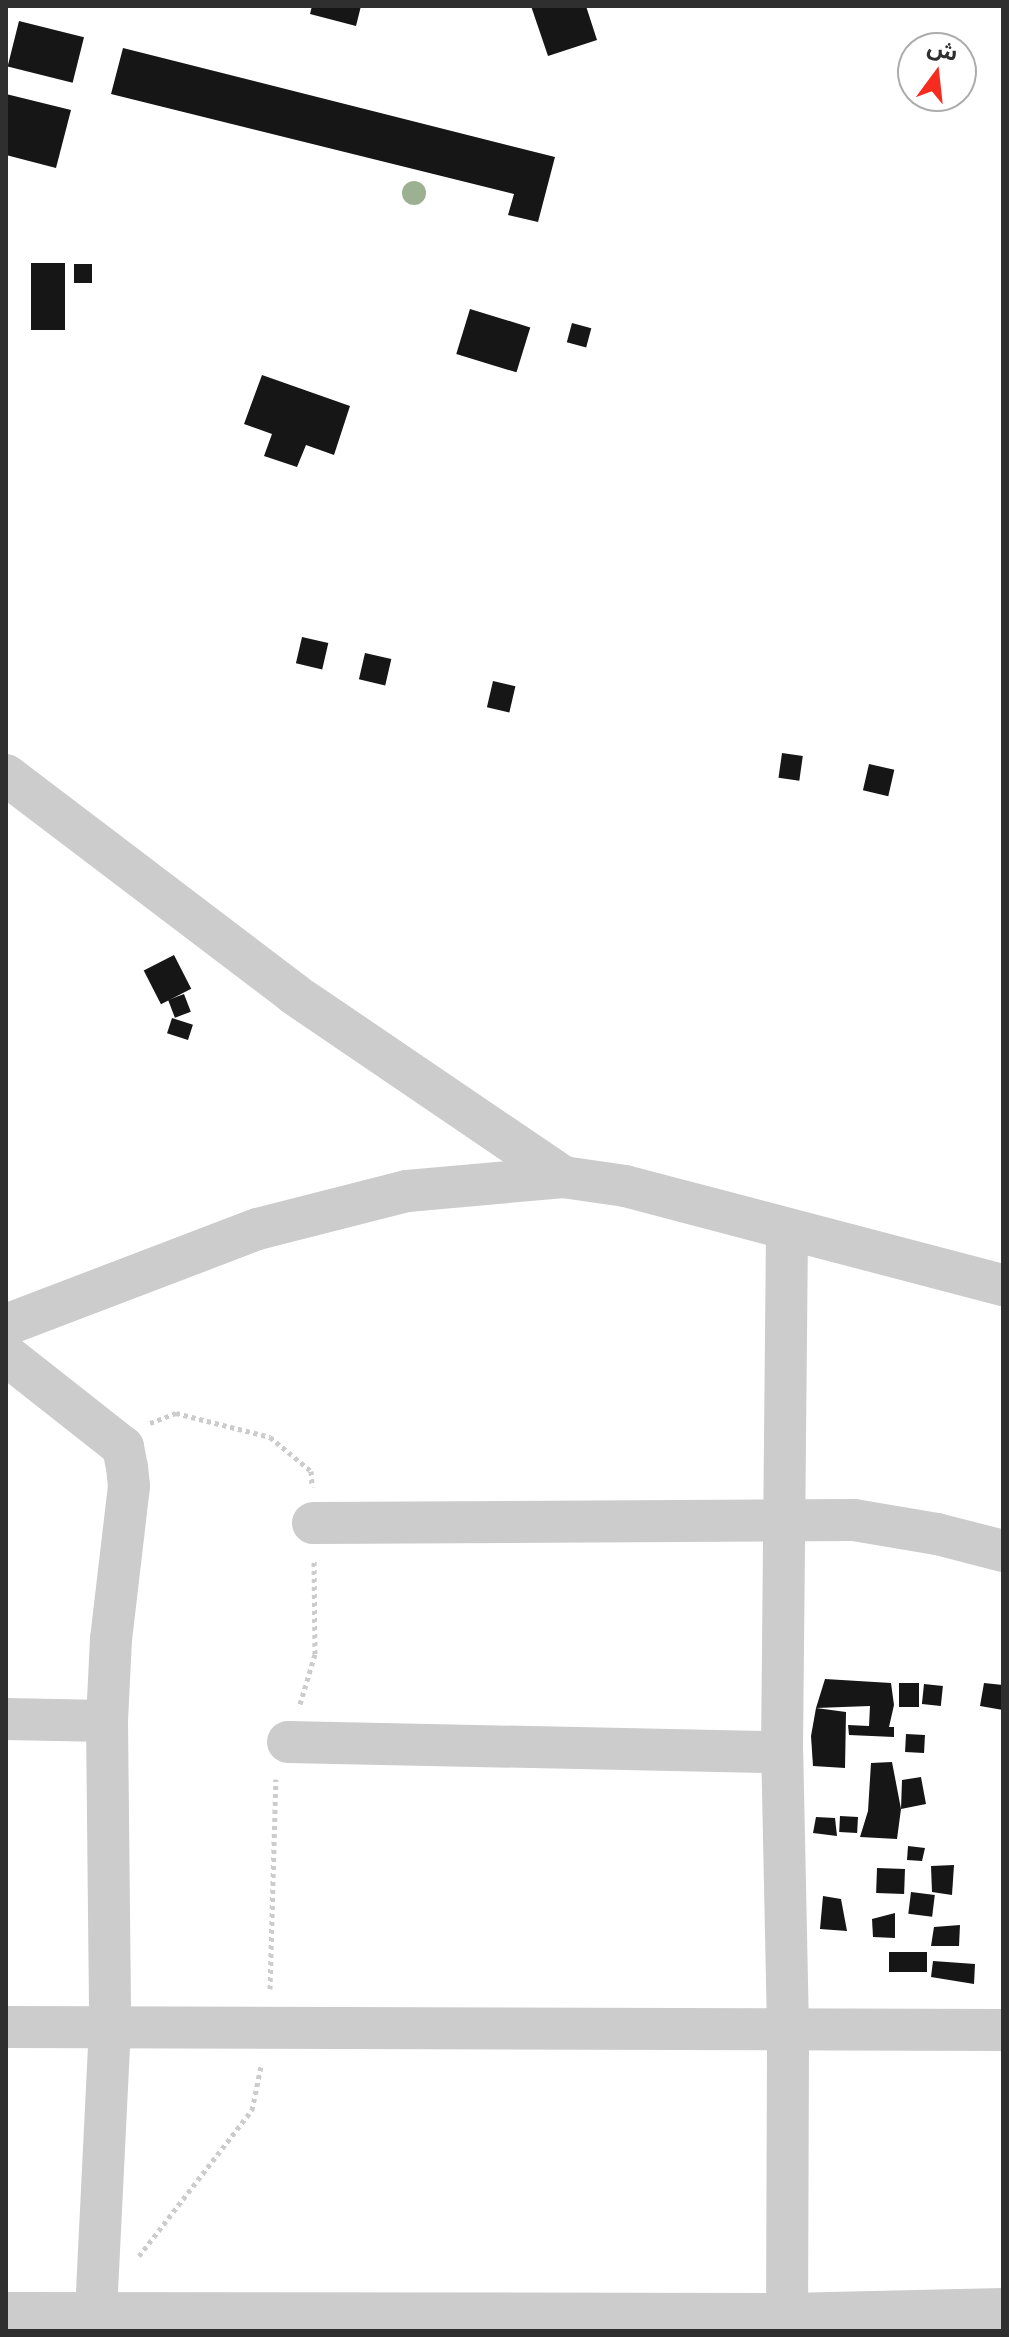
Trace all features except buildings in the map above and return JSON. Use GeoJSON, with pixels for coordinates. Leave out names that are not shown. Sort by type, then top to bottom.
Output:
{"type":"FeatureCollection","features":[{"type":"Feature","properties":{"kind":"street"},"geometry":{"type":"LineString","coordinates":[[6,775],[294,994],[563,1177]]}},
{"type":"Feature","properties":{"kind":"street"},"geometry":{"type":"LineString","coordinates":[[6,1325],[258,1229],[407,1191],[563,1177],[625,1186],[1003,1285]]}},
{"type":"Feature","properties":{"kind":"street"},"geometry":{"type":"LineString","coordinates":[[787,1229],[782,1752],[788,2029],[787,2322]]}},
{"type":"Feature","properties":{"kind":"street"},"geometry":{"type":"LineString","coordinates":[[6,1355],[123,1447],[129,1486],[111,1639],[107,1721],[110,2026],[96,2312]]}},
{"type":"Feature","properties":{"kind":"street"},"geometry":{"type":"LineString","coordinates":[[313,1523],[854,1520],[937,1534],[1003,1551]]}},
{"type":"Feature","properties":{"kind":"street"},"geometry":{"type":"LineString","coordinates":[[6,1719],[107,1721]]}},
{"type":"Feature","properties":{"kind":"street"},"geometry":{"type":"LineString","coordinates":[[288,1742],[782,1752]]}},
{"type":"Feature","properties":{"kind":"street"},"geometry":{"type":"LineString","coordinates":[[6,2027],[1003,2030]]}},
{"type":"Feature","properties":{"kind":"street"},"geometry":{"type":"LineString","coordinates":[[6,2313],[787,2322],[1003,2309]]}},
{"type":"Feature","properties":{"kind":"path"},"geometry":{"type":"LineString","coordinates":[[123,1447],[149,1424],[176,1413],[270,1437],[311,1471],[313,1523],[315,1654],[274,1786],[269,2027],[252,2110],[137,2260]]}}]}
